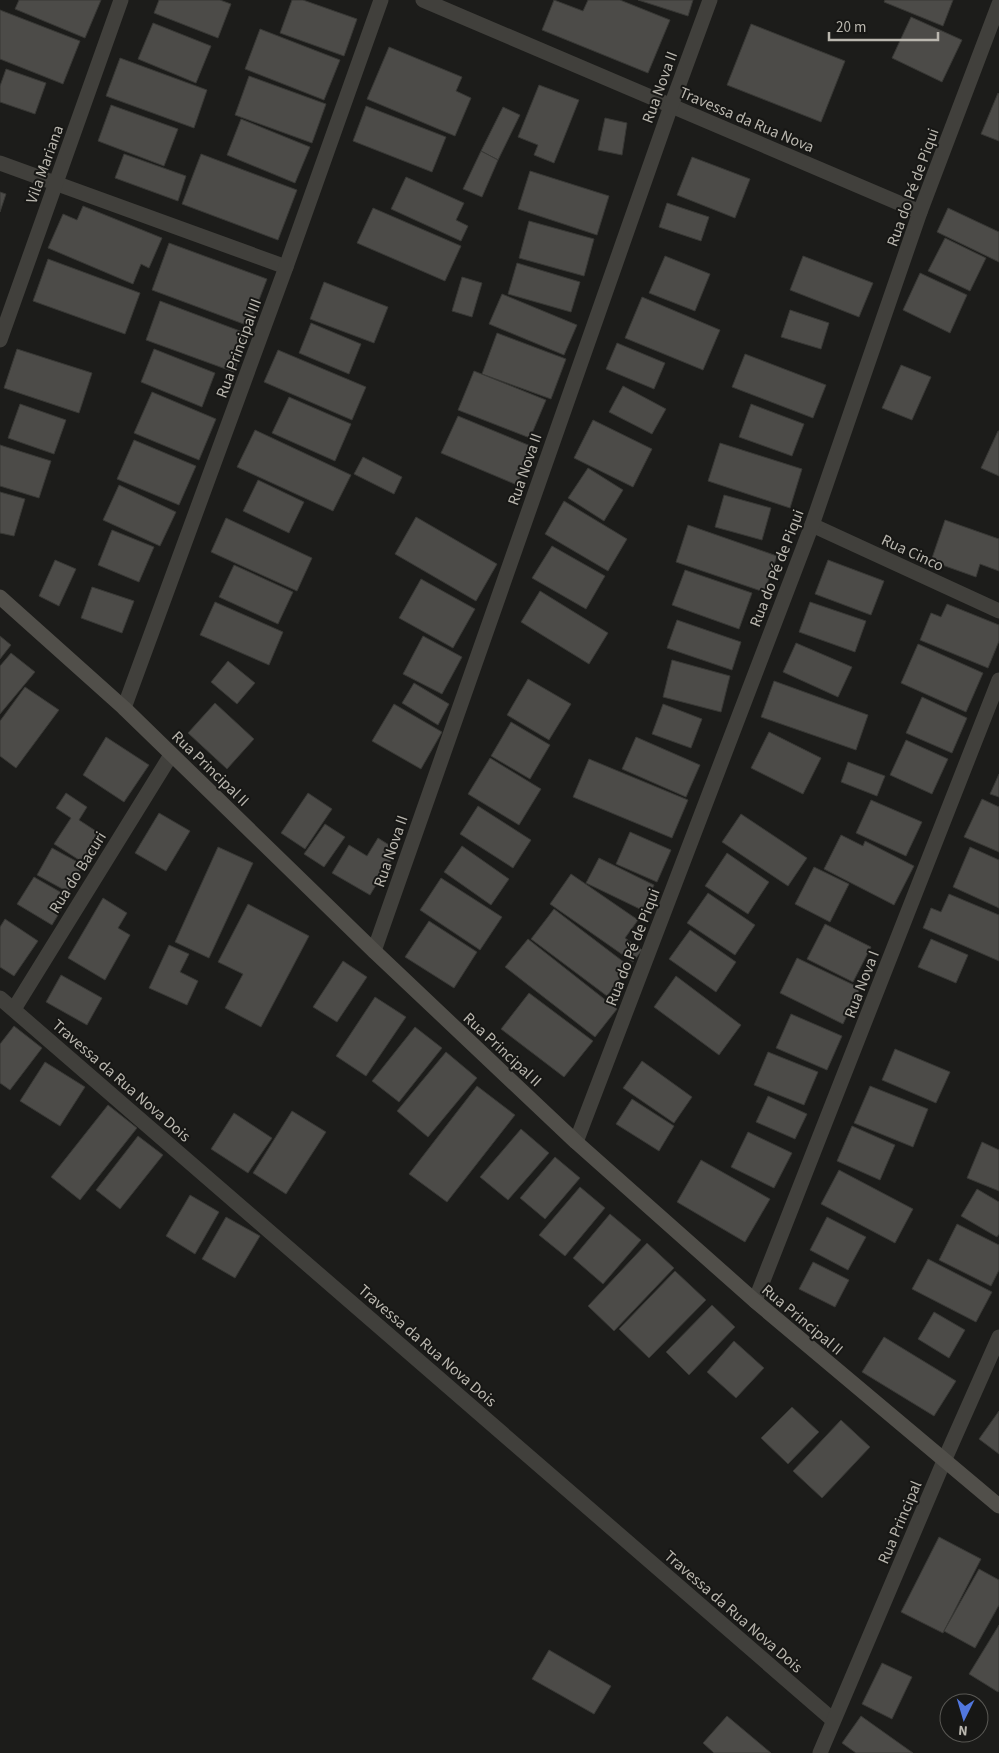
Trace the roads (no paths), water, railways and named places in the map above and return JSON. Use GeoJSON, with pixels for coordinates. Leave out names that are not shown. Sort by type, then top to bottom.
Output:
{"type":"FeatureCollection","features":[{"type":"Feature","properties":{"kind":"street","name":"Vila Mariana"},"geometry":{"type":"LineString","coordinates":[[0,340],[120,0]]}},
{"type":"Feature","properties":{"kind":"street","name":"Rua Principal III"},"geometry":{"type":"LineString","coordinates":[[124,708],[286,267],[381,0]]}},
{"type":"Feature","properties":{"kind":"street","name":"Travessa da Rua Nova"},"geometry":{"type":"LineString","coordinates":[[423,0],[920,212]]}},
{"type":"Feature","properties":{"kind":"street","name":"Rua Nova II"},"geometry":{"type":"LineString","coordinates":[[374,951],[710,0]]}},
{"type":"Feature","properties":{"kind":"street","name":"Rua do Pé de Piqui"},"geometry":{"type":"LineString","coordinates":[[576,1142],[812,525],[920,212],[999,4]]}},
{"type":"Feature","properties":{"kind":"street"},"geometry":{"type":"LineString","coordinates":[[0,163],[286,267]]}},
{"type":"Feature","properties":{"kind":"street","name":"Rua Cinco"},"geometry":{"type":"LineString","coordinates":[[812,525],[999,611]]}},
{"type":"Feature","properties":{"kind":"street","name":"Rua Principal II"},"geometry":{"type":"LineString","coordinates":[[0,597],[124,708],[374,951],[576,1142],[755,1301],[999,1506]]}},
{"type":"Feature","properties":{"kind":"street","name":"Rua Nova I"},"geometry":{"type":"LineString","coordinates":[[755,1301],[999,680]]}},
{"type":"Feature","properties":{"kind":"street","name":"Rua do Bacuri"},"geometry":{"type":"LineString","coordinates":[[14,1009],[171,755]]}},
{"type":"Feature","properties":{"kind":"street","name":"Travessa da Rua Nova Dois"},"geometry":{"type":"LineString","coordinates":[[0,998],[833,1720]]}},
{"type":"Feature","properties":{"kind":"street","name":"Rua Principal"},"geometry":{"type":"LineString","coordinates":[[820,1753],[944,1461],[999,1338]]}}]}
